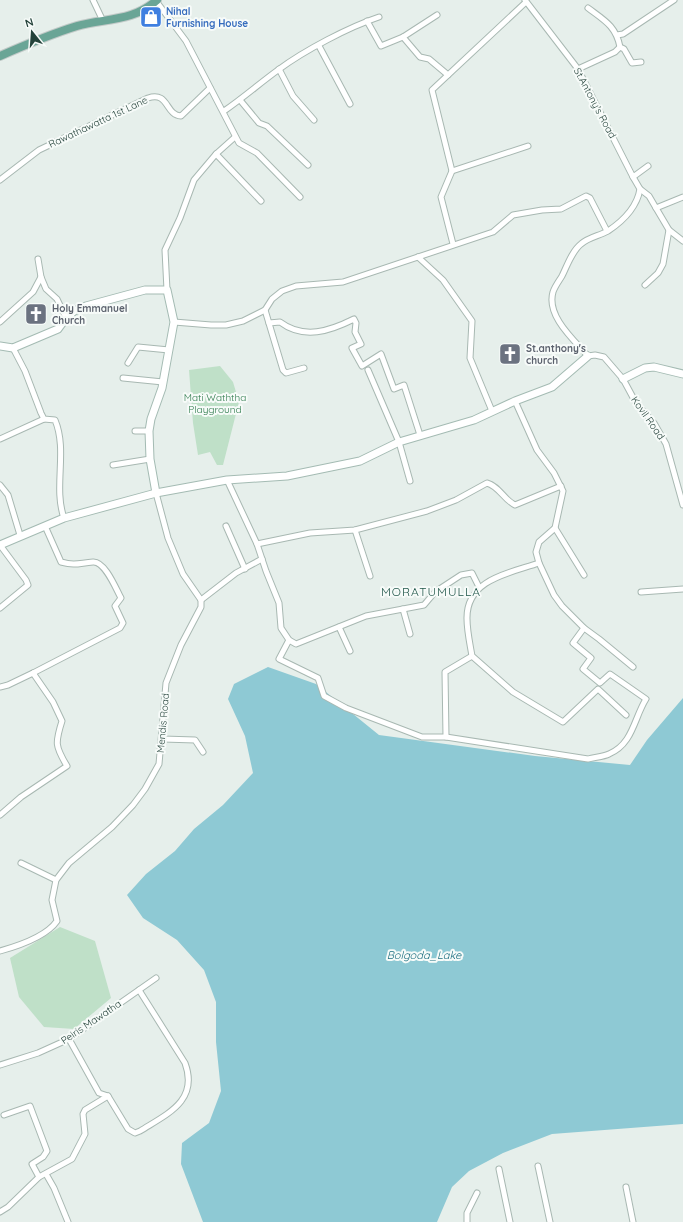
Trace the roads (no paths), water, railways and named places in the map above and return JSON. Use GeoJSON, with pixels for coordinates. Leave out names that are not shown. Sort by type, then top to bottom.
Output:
{"type":"FeatureCollection","features":[{"type":"Feature","properties":{"kind":"main road"},"geometry":{"type":"LineString","coordinates":[[0,56],[20,47],[78,26],[118,19],[138,12],[157,0]]}},
{"type":"Feature","properties":{"kind":"street"},"geometry":{"type":"LineString","coordinates":[[93,0],[103,21]]}},
{"type":"Feature","properties":{"kind":"street"},"geometry":{"type":"LineString","coordinates":[[157,0],[186,41],[210,88],[224,111],[239,143],[256,153],[300,197]]}},
{"type":"Feature","properties":{"kind":"street"},"geometry":{"type":"LineString","coordinates":[[618,35],[623,34],[674,0]]}},
{"type":"Feature","properties":{"kind":"street"},"geometry":{"type":"LineString","coordinates":[[453,244],[441,197],[452,171],[432,90],[525,1]]}},
{"type":"Feature","properties":{"kind":"street","name":"St.Antony's Road"},"geometry":{"type":"LineString","coordinates":[[525,1],[578,69],[633,177]]}},
{"type":"Feature","properties":{"kind":"street"},"geometry":{"type":"LineString","coordinates":[[588,8],[606,22],[618,35],[620,47],[624,49],[632,63],[641,62]]}},
{"type":"Feature","properties":{"kind":"street"},"geometry":{"type":"LineString","coordinates":[[367,21],[381,46],[403,37],[437,15]]}},
{"type":"Feature","properties":{"kind":"street"},"geometry":{"type":"LineString","coordinates":[[224,111],[279,69],[367,21],[380,17]]}},
{"type":"Feature","properties":{"kind":"street"},"geometry":{"type":"LineString","coordinates":[[403,37],[420,57],[429,59],[448,75]]}},
{"type":"Feature","properties":{"kind":"street"},"geometry":{"type":"LineString","coordinates":[[319,46],[350,104]]}},
{"type":"Feature","properties":{"kind":"street"},"geometry":{"type":"LineString","coordinates":[[578,69],[615,52],[620,47]]}},
{"type":"Feature","properties":{"kind":"street"},"geometry":{"type":"LineString","coordinates":[[279,69],[293,96],[314,120]]}},
{"type":"Feature","properties":{"kind":"street","name":"Rawathawatta 1st Lane"},"geometry":{"type":"LineString","coordinates":[[0,180],[39,150],[148,98],[157,96],[174,114],[181,116],[210,88]]}},
{"type":"Feature","properties":{"kind":"street"},"geometry":{"type":"LineString","coordinates":[[240,100],[258,123],[267,126],[308,165]]}},
{"type":"Feature","properties":{"kind":"street"},"geometry":{"type":"LineString","coordinates":[[235,137],[216,154],[194,180],[180,218],[164,250],[167,290],[174,322],[163,382],[150,431],[150,459],[156,493],[168,538],[183,574],[201,600],[236,573],[262,559]]}},
{"type":"Feature","properties":{"kind":"street"},"geometry":{"type":"LineString","coordinates":[[452,171],[528,146]]}},
{"type":"Feature","properties":{"kind":"street"},"geometry":{"type":"LineString","coordinates":[[216,154],[261,201]]}},
{"type":"Feature","properties":{"kind":"street"},"geometry":{"type":"LineString","coordinates":[[648,166],[633,177],[640,188],[649,196],[669,230],[683,241]]}},
{"type":"Feature","properties":{"kind":"street"},"geometry":{"type":"LineString","coordinates":[[0,608],[28,585],[26,580],[0,545],[20,535],[64,518],[156,493],[227,480],[287,476],[360,461],[399,442],[474,420],[515,400],[552,387],[588,356],[556,316],[552,305],[553,292],[579,246],[587,239],[607,231],[632,210],[639,196],[640,188]]}},
{"type":"Feature","properties":{"kind":"street"},"geometry":{"type":"LineString","coordinates":[[174,322],[226,325],[243,321],[266,310],[272,299],[282,291],[296,286],[343,282],[492,232],[513,215],[542,210],[561,209],[586,196],[590,198],[607,231]]}},
{"type":"Feature","properties":{"kind":"street"},"geometry":{"type":"LineString","coordinates":[[656,208],[683,197]]}},
{"type":"Feature","properties":{"kind":"street"},"geometry":{"type":"LineString","coordinates":[[645,285],[658,273],[663,264],[669,230]]}},
{"type":"Feature","properties":{"kind":"street"},"geometry":{"type":"LineString","coordinates":[[418,257],[443,280],[472,321],[470,358],[492,411]]}},
{"type":"Feature","properties":{"kind":"street"},"geometry":{"type":"LineString","coordinates":[[38,259],[41,277],[46,289],[57,299],[66,318]]}},
{"type":"Feature","properties":{"kind":"street"},"geometry":{"type":"LineString","coordinates":[[0,322],[33,292],[41,277]]}},
{"type":"Feature","properties":{"kind":"street"},"geometry":{"type":"LineString","coordinates":[[0,346],[13,348],[58,329],[66,318],[74,311],[86,306],[145,290],[167,290]]}},
{"type":"Feature","properties":{"kind":"street"},"geometry":{"type":"LineString","coordinates":[[266,310],[283,370],[286,373],[304,368]]}},
{"type":"Feature","properties":{"kind":"street"},"geometry":{"type":"LineString","coordinates":[[269,323],[280,322],[286,326],[311,334],[326,331],[354,319],[356,323],[355,332],[361,344],[352,348],[362,366],[381,354],[394,389],[404,385],[420,435]]}},
{"type":"Feature","properties":{"kind":"street"},"geometry":{"type":"LineString","coordinates":[[128,363],[138,347],[169,350]]}},
{"type":"Feature","properties":{"kind":"street"},"geometry":{"type":"LineString","coordinates":[[13,348],[26,371],[44,419]]}},
{"type":"Feature","properties":{"kind":"street","name":"Kovil Road"},"geometry":{"type":"LineString","coordinates":[[588,356],[596,355],[604,357],[623,379],[636,402],[654,423],[666,444],[683,505]]}},
{"type":"Feature","properties":{"kind":"street"},"geometry":{"type":"LineString","coordinates":[[623,379],[645,368],[654,367],[683,374]]}},
{"type":"Feature","properties":{"kind":"street"},"geometry":{"type":"LineString","coordinates":[[368,370],[399,442],[410,481]]}},
{"type":"Feature","properties":{"kind":"street"},"geometry":{"type":"LineString","coordinates":[[123,378],[163,382]]}},
{"type":"Feature","properties":{"kind":"street"},"geometry":{"type":"LineString","coordinates":[[515,400],[537,450],[554,473],[563,491],[555,528],[539,542],[536,552],[539,563],[558,600],[584,628],[633,667]]}},
{"type":"Feature","properties":{"kind":"street"},"geometry":{"type":"LineString","coordinates":[[0,439],[44,419],[55,420],[59,432],[60,500],[64,518]]}},
{"type":"Feature","properties":{"kind":"street"},"geometry":{"type":"LineString","coordinates":[[135,431],[150,431]]}},
{"type":"Feature","properties":{"kind":"street"},"geometry":{"type":"LineString","coordinates":[[114,465],[150,459]]}},
{"type":"Feature","properties":{"kind":"street"},"geometry":{"type":"LineString","coordinates":[[227,480],[257,544],[279,603],[281,628],[289,640],[296,644],[366,616],[424,604],[435,592],[462,575],[472,573],[479,587]]}},
{"type":"Feature","properties":{"kind":"street"},"geometry":{"type":"LineString","coordinates":[[257,544],[310,533],[355,530],[427,511],[456,500],[487,483],[492,484],[510,503],[515,505],[561,486]]}},
{"type":"Feature","properties":{"kind":"street"},"geometry":{"type":"LineString","coordinates":[[0,485],[8,494],[20,535]]}},
{"type":"Feature","properties":{"kind":"street"},"geometry":{"type":"LineString","coordinates":[[0,687],[8,685],[33,673],[120,628],[123,623],[115,606],[121,598],[109,575],[99,563],[94,562],[74,565],[62,562],[45,526]]}},
{"type":"Feature","properties":{"kind":"street"},"geometry":{"type":"LineString","coordinates":[[226,526],[245,569]]}},
{"type":"Feature","properties":{"kind":"street"},"geometry":{"type":"LineString","coordinates":[[555,528],[584,575]]}},
{"type":"Feature","properties":{"kind":"street"},"geometry":{"type":"LineString","coordinates":[[355,530],[370,576]]}},
{"type":"Feature","properties":{"kind":"street"},"geometry":{"type":"LineString","coordinates":[[539,563],[489,580],[479,587],[468,607],[467,618],[472,656],[513,692],[563,722],[598,689],[626,716]]}},
{"type":"Feature","properties":{"kind":"street"},"geometry":{"type":"LineString","coordinates":[[641,592],[683,589]]}},
{"type":"Feature","properties":{"kind":"street","name":"Mendis Road"},"geometry":{"type":"LineString","coordinates":[[0,951],[29,940],[53,927],[57,921],[52,900],[56,880],[69,863],[112,827],[133,806],[145,789],[159,764],[163,739],[166,683],[181,645],[201,607],[201,600]]}},
{"type":"Feature","properties":{"kind":"street"},"geometry":{"type":"LineString","coordinates":[[403,609],[410,634]]}},
{"type":"Feature","properties":{"kind":"street"},"geometry":{"type":"LineString","coordinates":[[339,627],[350,651]]}},
{"type":"Feature","properties":{"kind":"street"},"geometry":{"type":"LineString","coordinates":[[289,640],[278,659],[318,678],[324,696],[346,708],[422,737],[446,737],[588,759],[610,754],[626,743],[633,729],[638,711],[646,699],[610,674],[600,683],[583,669],[591,658],[573,643],[584,628]]}},
{"type":"Feature","properties":{"kind":"street"},"geometry":{"type":"LineString","coordinates":[[446,737],[445,672],[472,656]]}},
{"type":"Feature","properties":{"kind":"street"},"geometry":{"type":"LineString","coordinates":[[0,815],[21,798],[67,766],[59,752],[56,739],[62,721],[53,702],[33,673]]}},
{"type":"Feature","properties":{"kind":"street"},"geometry":{"type":"LineString","coordinates":[[163,739],[195,740],[203,752]]}},
{"type":"Feature","properties":{"kind":"street"},"geometry":{"type":"LineString","coordinates":[[21,863],[56,880]]}},
{"type":"Feature","properties":{"kind":"street","name":"Peiris Mawatha"},"geometry":{"type":"LineString","coordinates":[[0,1065],[38,1053],[69,1039],[156,978]]}},
{"type":"Feature","properties":{"kind":"street"},"geometry":{"type":"LineString","coordinates":[[69,1039],[99,1093],[108,1096],[128,1130],[135,1133],[166,1115],[182,1100],[188,1090],[189,1076],[184,1063],[139,990]]}},
{"type":"Feature","properties":{"kind":"street"},"geometry":{"type":"LineString","coordinates":[[0,1212],[8,1208],[39,1177],[68,1162],[75,1155],[85,1134],[83,1114],[85,1110],[108,1096]]}},
{"type":"Feature","properties":{"kind":"street"},"geometry":{"type":"LineString","coordinates":[[4,1115],[30,1106],[47,1151],[43,1157],[32,1164],[39,1177]]}},
{"type":"Feature","properties":{"kind":"street"},"geometry":{"type":"LineString","coordinates":[[538,1166],[550,1222]]}},
{"type":"Feature","properties":{"kind":"street"},"geometry":{"type":"LineString","coordinates":[[499,1169],[510,1222]]}},
{"type":"Feature","properties":{"kind":"street"},"geometry":{"type":"LineString","coordinates":[[46,1174],[54,1188],[68,1222]]}},
{"type":"Feature","properties":{"kind":"street"},"geometry":{"type":"LineString","coordinates":[[626,1186],[633,1222]]}},
{"type":"Feature","properties":{"kind":"street"},"geometry":{"type":"LineString","coordinates":[[467,1222],[467,1213],[477,1193]]}},
{"type":"Feature","properties":{"kind":"water","name":"Bolgoda_Lake"},"geometry":{"type":"Polygon","coordinates":[[[268,667],[316,684],[379,735],[535,756],[630,765],[647,740],[683,698],[683,1124],[552,1134],[503,1153],[469,1171],[452,1187],[437,1222],[203,1222],[181,1164],[182,1143],[209,1123],[221,1091],[216,1042],[216,1002],[204,970],[177,940],[143,918],[127,895],[146,874],[175,851],[194,829],[223,805],[253,773],[245,736],[228,699],[234,684],[268,667]]]}},
{"type":"Feature","properties":{"kind":"place","name":"Nihal Furnishing House"},"geometry":{"type":"Point","coordinates":[151,17]}},
{"type":"Feature","properties":{"kind":"place","name":"Holy Emmanuel Church"},"geometry":{"type":"Point","coordinates":[36,314]}},
{"type":"Feature","properties":{"kind":"place","name":"St.anthony's church"},"geometry":{"type":"Point","coordinates":[510,354]}},
{"type":"Feature","properties":{"kind":"district","name":"MORATUMULLA"},"geometry":{"type":"Point","coordinates":[431,591]}},
{"type":"Feature","properties":{"kind":"park label","name":"Mati Waththa Playground"},"geometry":{"type":"Point","coordinates":[215,402]}}]}
